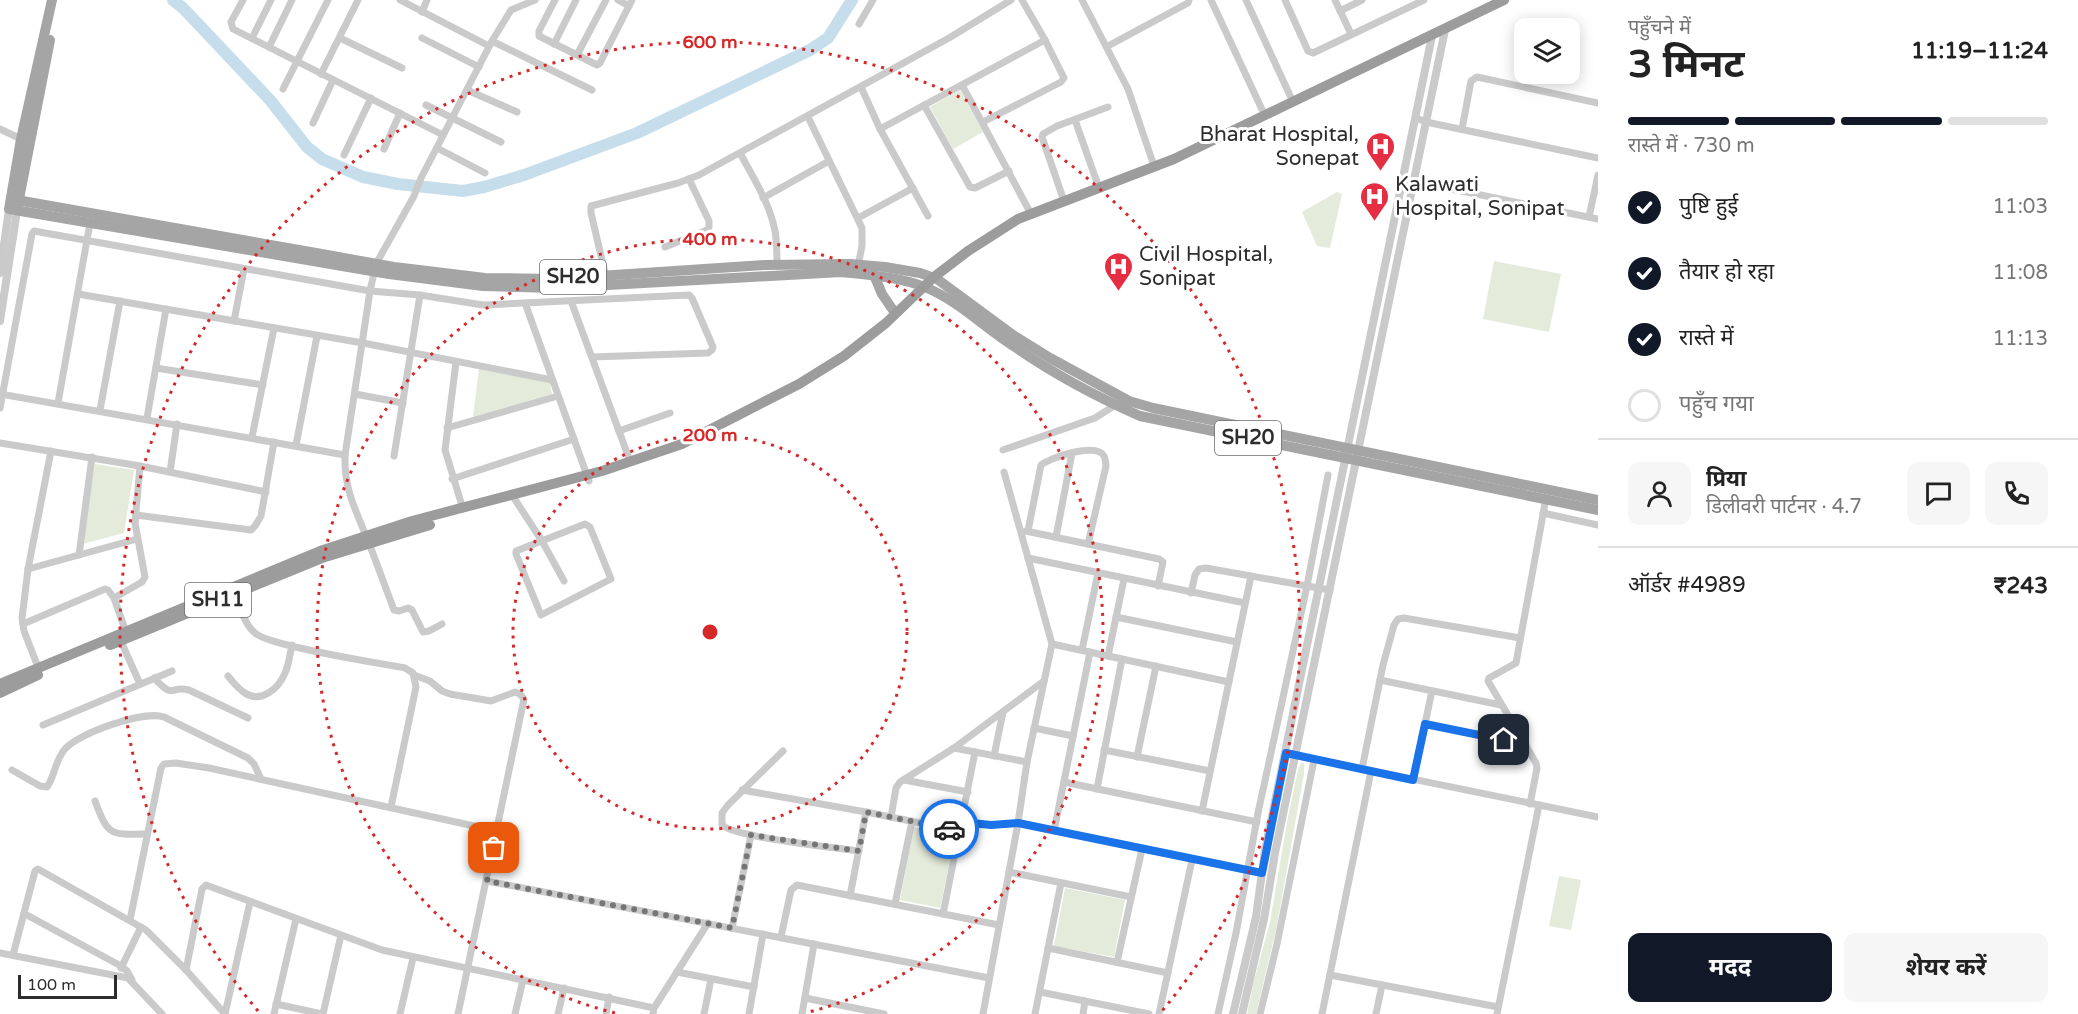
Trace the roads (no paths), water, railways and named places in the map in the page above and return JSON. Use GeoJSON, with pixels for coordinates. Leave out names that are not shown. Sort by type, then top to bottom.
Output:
{"type":"FeatureCollection","features":[{"type":"Feature","properties":{"kind":"highway"},"geometry":{"type":"LineString","coordinates":[[933,281],[986,239],[1018,219],[1154,166],[1265,116],[1445,30],[1486,4],[1504,0]]}},
{"type":"Feature","properties":{"kind":"highway","name":"SH11"},"geometry":{"type":"LineString","coordinates":[[604,474],[630,461],[682,444],[799,384],[844,356],[933,281]]}},
{"type":"Feature","properties":{"kind":"highway","name":"SH11"},"geometry":{"type":"LineString","coordinates":[[0,693],[123,636],[232,590],[367,540],[684,450],[802,390],[848,361],[890,327],[933,281]]}},
{"type":"Feature","properties":{"kind":"highway","name":"SH11"},"geometry":{"type":"LineString","coordinates":[[429,521],[463,509],[514,498]]}},
{"type":"Feature","properties":{"kind":"highway","name":"SH11"},"geometry":{"type":"LineString","coordinates":[[0,684],[123,636]]}},
{"type":"Feature","properties":{"kind":"main road"},"geometry":{"type":"LineString","coordinates":[[14,205],[21,139],[52,0]]}},
{"type":"Feature","properties":{"kind":"main road"},"geometry":{"type":"LineString","coordinates":[[14,205],[60,0]]}},
{"type":"Feature","properties":{"kind":"main road","name":"SH20"},"geometry":{"type":"LineString","coordinates":[[14,205],[90,223],[375,268],[485,278],[607,280],[841,272],[885,267],[920,273],[1140,416],[1353,454],[1546,494],[1598,500]]}},
{"type":"Feature","properties":{"kind":"main road","name":"SH20"},"geometry":{"type":"LineString","coordinates":[[14,205],[211,236],[375,268]]}},
{"type":"Feature","properties":{"kind":"main road","name":"SH20"},"geometry":{"type":"LineString","coordinates":[[607,280],[777,265],[858,269],[874,275],[933,281]]}},
{"type":"Feature","properties":{"kind":"main road"},"geometry":{"type":"LineString","coordinates":[[874,275],[882,294],[895,314]]}},
{"type":"Feature","properties":{"kind":"main road","name":"SH20"},"geometry":{"type":"LineString","coordinates":[[1546,494],[1598,510]]}},
{"type":"Feature","properties":{"kind":"street"},"geometry":{"type":"LineString","coordinates":[[243,0],[231,25],[233,29],[443,135]]}},
{"type":"Feature","properties":{"kind":"street"},"geometry":{"type":"LineString","coordinates":[[252,38],[271,0]]}},
{"type":"Feature","properties":{"kind":"street"},"geometry":{"type":"LineString","coordinates":[[269,47],[292,0]]}},
{"type":"Feature","properties":{"kind":"street"},"geometry":{"type":"LineString","coordinates":[[283,89],[328,0]]}},
{"type":"Feature","properties":{"kind":"street"},"geometry":{"type":"LineString","coordinates":[[321,74],[358,0]]}},
{"type":"Feature","properties":{"kind":"street"},"geometry":{"type":"LineString","coordinates":[[400,0],[592,90]]}},
{"type":"Feature","properties":{"kind":"street"},"geometry":{"type":"LineString","coordinates":[[422,12],[427,0]]}},
{"type":"Feature","properties":{"kind":"street"},"geometry":{"type":"LineString","coordinates":[[442,624],[423,632],[410,609],[394,610],[348,491],[344,472],[345,455],[354,394],[375,268],[511,4],[535,0]]}},
{"type":"Feature","properties":{"kind":"street"},"geometry":{"type":"LineString","coordinates":[[555,0],[538,33],[541,38],[595,65],[599,64],[630,3],[618,0]]}},
{"type":"Feature","properties":{"kind":"street"},"geometry":{"type":"LineString","coordinates":[[554,44],[576,0]]}},
{"type":"Feature","properties":{"kind":"street"},"geometry":{"type":"LineString","coordinates":[[577,55],[606,0]]}},
{"type":"Feature","properties":{"kind":"street"},"geometry":{"type":"LineString","coordinates":[[860,24],[873,0]]}},
{"type":"Feature","properties":{"kind":"street"},"geometry":{"type":"LineString","coordinates":[[607,280],[591,206],[689,179],[808,117],[949,38],[1011,0]]}},
{"type":"Feature","properties":{"kind":"street"},"geometry":{"type":"LineString","coordinates":[[983,122],[1061,82],[1064,78],[1022,0]]}},
{"type":"Feature","properties":{"kind":"street"},"geometry":{"type":"LineString","coordinates":[[1092,0],[1083,2],[1108,46],[1128,90],[1154,166]]}},
{"type":"Feature","properties":{"kind":"street"},"geometry":{"type":"LineString","coordinates":[[1108,46],[1190,0]]}},
{"type":"Feature","properties":{"kind":"street"},"geometry":{"type":"LineString","coordinates":[[1211,0],[1265,116]]}},
{"type":"Feature","properties":{"kind":"street"},"geometry":{"type":"LineString","coordinates":[[1246,0],[1293,102]]}},
{"type":"Feature","properties":{"kind":"street"},"geometry":{"type":"LineString","coordinates":[[1285,0],[1310,53],[1424,0]]}},
{"type":"Feature","properties":{"kind":"street"},"geometry":{"type":"LineString","coordinates":[[1335,0],[1351,34]]}},
{"type":"Feature","properties":{"kind":"street"},"geometry":{"type":"LineString","coordinates":[[1340,11],[1362,0]]}},
{"type":"Feature","properties":{"kind":"street"},"geometry":{"type":"LineString","coordinates":[[1242,1014],[1264,919],[1269,859],[1286,753],[1320,589],[1353,454],[1414,181],[1445,30]]}},
{"type":"Feature","properties":{"kind":"street"},"geometry":{"type":"LineString","coordinates":[[1233,1014],[1256,917],[1262,873],[1269,859],[1295,755],[1330,590],[1403,179],[1432,36]]}},
{"type":"Feature","properties":{"kind":"street"},"geometry":{"type":"LineString","coordinates":[[340,38],[402,68]]}},
{"type":"Feature","properties":{"kind":"street"},"geometry":{"type":"LineString","coordinates":[[422,38],[479,67]]}},
{"type":"Feature","properties":{"kind":"street"},"geometry":{"type":"LineString","coordinates":[[880,129],[1045,40]]}},
{"type":"Feature","properties":{"kind":"street"},"geometry":{"type":"LineString","coordinates":[[1462,129],[1471,81],[1477,77],[1598,103]]}},
{"type":"Feature","properties":{"kind":"street"},"geometry":{"type":"LineString","coordinates":[[313,123],[333,80]]}},
{"type":"Feature","properties":{"kind":"street"},"geometry":{"type":"LineString","coordinates":[[962,85],[1031,214]]}},
{"type":"Feature","properties":{"kind":"street"},"geometry":{"type":"LineString","coordinates":[[861,87],[880,129],[928,216]]}},
{"type":"Feature","properties":{"kind":"street"},"geometry":{"type":"LineString","coordinates":[[467,90],[517,112]]}},
{"type":"Feature","properties":{"kind":"street"},"geometry":{"type":"LineString","coordinates":[[344,155],[371,98]]}},
{"type":"Feature","properties":{"kind":"street"},"geometry":{"type":"LineString","coordinates":[[426,105],[501,142]]}},
{"type":"Feature","properties":{"kind":"street"},"geometry":{"type":"LineString","coordinates":[[924,105],[972,188],[1009,171]]}},
{"type":"Feature","properties":{"kind":"street"},"geometry":{"type":"LineString","coordinates":[[1064,201],[1042,137],[1044,132],[1108,107]]}},
{"type":"Feature","properties":{"kind":"street"},"geometry":{"type":"LineString","coordinates":[[384,149],[400,113]]}},
{"type":"Feature","properties":{"kind":"street"},"geometry":{"type":"LineString","coordinates":[[808,117],[858,218],[863,236],[858,269]]}},
{"type":"Feature","properties":{"kind":"street"},"geometry":{"type":"LineString","coordinates":[[1416,118],[1598,158]]}},
{"type":"Feature","properties":{"kind":"street"},"geometry":{"type":"LineString","coordinates":[[1074,120],[1099,188]]}},
{"type":"Feature","properties":{"kind":"street"},"geometry":{"type":"LineString","coordinates":[[0,129],[21,139]]}},
{"type":"Feature","properties":{"kind":"street"},"geometry":{"type":"LineString","coordinates":[[437,148],[485,173]]}},
{"type":"Feature","properties":{"kind":"street"},"geometry":{"type":"LineString","coordinates":[[740,153],[763,198],[775,231],[777,265]]}},
{"type":"Feature","properties":{"kind":"street"},"geometry":{"type":"LineString","coordinates":[[763,198],[829,161]]}},
{"type":"Feature","properties":{"kind":"street"},"geometry":{"type":"LineString","coordinates":[[1589,217],[1598,175]]}},
{"type":"Feature","properties":{"kind":"street"},"geometry":{"type":"LineString","coordinates":[[665,247],[707,230],[709,227],[709,221],[689,179]]}},
{"type":"Feature","properties":{"kind":"street"},"geometry":{"type":"LineString","coordinates":[[1403,179],[1598,219]]}},
{"type":"Feature","properties":{"kind":"street"},"geometry":{"type":"LineString","coordinates":[[858,218],[913,189]]}},
{"type":"Feature","properties":{"kind":"street"},"geometry":{"type":"LineString","coordinates":[[0,273],[14,205]]}},
{"type":"Feature","properties":{"kind":"street"},"geometry":{"type":"LineString","coordinates":[[0,321],[14,205]]}},
{"type":"Feature","properties":{"kind":"street"},"geometry":{"type":"LineString","coordinates":[[58,403],[90,223]]}},
{"type":"Feature","properties":{"kind":"street"},"geometry":{"type":"LineString","coordinates":[[0,408],[33,232],[36,231],[87,242],[370,291],[420,295],[483,305],[689,296],[692,298],[713,347],[708,353],[592,357]]}},
{"type":"Feature","properties":{"kind":"street"},"geometry":{"type":"LineString","coordinates":[[234,321],[244,269]]}},
{"type":"Feature","properties":{"kind":"street"},"geometry":{"type":"LineString","coordinates":[[78,294],[363,343],[552,380]]}},
{"type":"Feature","properties":{"kind":"street"},"geometry":{"type":"LineString","coordinates":[[394,456],[420,295]]}},
{"type":"Feature","properties":{"kind":"street"},"geometry":{"type":"LineString","coordinates":[[100,410],[120,301]]}},
{"type":"Feature","properties":{"kind":"street"},"geometry":{"type":"LineString","coordinates":[[571,301],[630,461]]}},
{"type":"Feature","properties":{"kind":"street"},"geometry":{"type":"LineString","coordinates":[[525,303],[588,478]]}},
{"type":"Feature","properties":{"kind":"street"},"geometry":{"type":"LineString","coordinates":[[147,418],[166,309]]}},
{"type":"Feature","properties":{"kind":"street"},"geometry":{"type":"LineString","coordinates":[[252,437],[274,328]]}},
{"type":"Feature","properties":{"kind":"street"},"geometry":{"type":"LineString","coordinates":[[296,445],[317,336]]}},
{"type":"Feature","properties":{"kind":"street"},"geometry":{"type":"LineString","coordinates":[[456,362],[445,450],[463,509]]}},
{"type":"Feature","properties":{"kind":"street"},"geometry":{"type":"LineString","coordinates":[[156,368],[263,385]]}},
{"type":"Feature","properties":{"kind":"street"},"geometry":{"type":"LineString","coordinates":[[1,394],[147,418],[345,455]]}},
{"type":"Feature","properties":{"kind":"street"},"geometry":{"type":"LineString","coordinates":[[354,394],[403,403]]}},
{"type":"Feature","properties":{"kind":"street"},"geometry":{"type":"LineString","coordinates":[[447,428],[558,396]]}},
{"type":"Feature","properties":{"kind":"street"},"geometry":{"type":"LineString","coordinates":[[1003,450],[1095,418],[1119,401]]}},
{"type":"Feature","properties":{"kind":"street"},"geometry":{"type":"LineString","coordinates":[[619,431],[670,412]]}},
{"type":"Feature","properties":{"kind":"street"},"geometry":{"type":"LineString","coordinates":[[170,472],[177,424]]}},
{"type":"Feature","properties":{"kind":"street"},"geometry":{"type":"LineString","coordinates":[[452,478],[574,439]]}},
{"type":"Feature","properties":{"kind":"street"},"geometry":{"type":"LineString","coordinates":[[136,515],[251,530],[259,521],[274,442]]}},
{"type":"Feature","properties":{"kind":"street"},"geometry":{"type":"LineString","coordinates":[[0,443],[92,457],[266,492]]}},
{"type":"Feature","properties":{"kind":"street"},"geometry":{"type":"LineString","coordinates":[[38,668],[22,624],[28,569],[51,451]]}},
{"type":"Feature","properties":{"kind":"street"},"geometry":{"type":"LineString","coordinates":[[1028,531],[1041,465],[1072,453],[1099,451],[1105,457],[1106,466],[1088,544]]}},
{"type":"Feature","properties":{"kind":"street"},"geometry":{"type":"LineString","coordinates":[[1056,537],[1072,453]]}},
{"type":"Feature","properties":{"kind":"street"},"geometry":{"type":"LineString","coordinates":[[79,555],[92,457]]}},
{"type":"Feature","properties":{"kind":"street"},"geometry":{"type":"LineString","coordinates":[[114,598],[142,582],[145,577],[137,539],[136,515],[140,466]]}},
{"type":"Feature","properties":{"kind":"street"},"geometry":{"type":"LineString","coordinates":[[983,1014],[1027,762],[1052,644],[1004,472]]}},
{"type":"Feature","properties":{"kind":"street"},"geometry":{"type":"LineString","coordinates":[[1218,1014],[1328,475]]}},
{"type":"Feature","properties":{"kind":"street"},"geometry":{"type":"LineString","coordinates":[[1530,804],[1537,768],[1534,758],[1488,681],[1516,663],[1546,494]]}},
{"type":"Feature","properties":{"kind":"street"},"geometry":{"type":"LineString","coordinates":[[514,498],[564,581]]}},
{"type":"Feature","properties":{"kind":"street"},"geometry":{"type":"LineString","coordinates":[[1543,513],[1598,525]]}},
{"type":"Feature","properties":{"kind":"street"},"geometry":{"type":"LineString","coordinates":[[588,524],[611,579],[541,615],[516,554],[518,550],[542,541],[588,524]]}},
{"type":"Feature","properties":{"kind":"street"},"geometry":{"type":"LineString","coordinates":[[1020,529],[1161,560],[1163,562],[1158,586]]}},
{"type":"Feature","properties":{"kind":"street"},"geometry":{"type":"LineString","coordinates":[[28,569],[137,539]]}},
{"type":"Feature","properties":{"kind":"street"},"geometry":{"type":"LineString","coordinates":[[1028,558],[1245,603]]}},
{"type":"Feature","properties":{"kind":"street"},"geometry":{"type":"LineString","coordinates":[[1191,593],[1194,575],[1199,569],[1206,568],[1330,590]]}},
{"type":"Feature","properties":{"kind":"street"},"geometry":{"type":"LineString","coordinates":[[1082,650],[1098,573]]}},
{"type":"Feature","properties":{"kind":"street"},"geometry":{"type":"LineString","coordinates":[[1202,811],[1251,576]]}},
{"type":"Feature","properties":{"kind":"street"},"geometry":{"type":"LineString","coordinates":[[1108,656],[1124,579]]}},
{"type":"Feature","properties":{"kind":"street"},"geometry":{"type":"LineString","coordinates":[[22,624],[105,589],[111,592],[140,684]]}},
{"type":"Feature","properties":{"kind":"street"},"geometry":{"type":"LineString","coordinates":[[232,590],[253,632],[259,636],[405,668],[450,694],[491,701],[515,692],[524,699],[458,1014]]}},
{"type":"Feature","properties":{"kind":"street"},"geometry":{"type":"LineString","coordinates":[[1116,617],[1237,642]]}},
{"type":"Feature","properties":{"kind":"street"},"geometry":{"type":"LineString","coordinates":[[1362,769],[1380,680],[1394,626],[1398,619],[1404,618],[1520,638]]}},
{"type":"Feature","properties":{"kind":"street"},"geometry":{"type":"LineString","coordinates":[[1052,644],[1228,682]]}},
{"type":"Feature","properties":{"kind":"street"},"geometry":{"type":"LineString","coordinates":[[228,676],[244,693],[255,697],[266,695],[278,684],[286,671],[292,645]]}},
{"type":"Feature","properties":{"kind":"street"},"geometry":{"type":"LineString","coordinates":[[1054,831],[1090,652]]}},
{"type":"Feature","properties":{"kind":"street"},"geometry":{"type":"LineString","coordinates":[[1097,789],[1122,659]]}},
{"type":"Feature","properties":{"kind":"street"},"geometry":{"type":"LineString","coordinates":[[1137,757],[1156,666]]}},
{"type":"Feature","properties":{"kind":"street"},"geometry":{"type":"LineString","coordinates":[[43,725],[172,671]]}},
{"type":"Feature","properties":{"kind":"street"},"geometry":{"type":"LineString","coordinates":[[392,807],[416,687],[414,675]]}},
{"type":"Feature","properties":{"kind":"street"},"geometry":{"type":"LineString","coordinates":[[154,678],[167,691],[189,690],[248,718]]}},
{"type":"Feature","properties":{"kind":"street"},"geometry":{"type":"LineString","coordinates":[[1380,680],[1502,705]]}},
{"type":"Feature","properties":{"kind":"street"},"geometry":{"type":"LineString","coordinates":[[891,817],[896,788],[904,780],[954,748],[1044,681]]}},
{"type":"Feature","properties":{"kind":"street"},"geometry":{"type":"LineString","coordinates":[[1413,780],[1432,691]]}},
{"type":"Feature","properties":{"kind":"street"},"geometry":{"type":"LineString","coordinates":[[994,756],[1003,712]]}},
{"type":"Feature","properties":{"kind":"street"},"geometry":{"type":"LineString","coordinates":[[12,770],[40,786],[47,787],[61,754],[68,746],[117,723],[155,715],[164,717],[248,758],[254,764],[261,779]]}},
{"type":"Feature","properties":{"kind":"street"},"geometry":{"type":"LineString","coordinates":[[1425,724],[1526,745]]}},
{"type":"Feature","properties":{"kind":"street"},"geometry":{"type":"LineString","coordinates":[[1034,728],[1073,736]]}},
{"type":"Feature","properties":{"kind":"street"},"geometry":{"type":"LineString","coordinates":[[954,748],[1027,762]]}},
{"type":"Feature","properties":{"kind":"street"},"geometry":{"type":"LineString","coordinates":[[1104,750],[1210,771]]}},
{"type":"Feature","properties":{"kind":"street"},"geometry":{"type":"LineString","coordinates":[[783,751],[725,808],[721,820],[725,828],[751,835],[859,851]]}},
{"type":"Feature","properties":{"kind":"street"},"geometry":{"type":"LineString","coordinates":[[944,914],[975,752]]}},
{"type":"Feature","properties":{"kind":"street"},"geometry":{"type":"LineString","coordinates":[[1286,753],[1598,817]]}},
{"type":"Feature","properties":{"kind":"street"},"geometry":{"type":"LineString","coordinates":[[1260,1014],[1277,944],[1314,760]]}},
{"type":"Feature","properties":{"kind":"street"},"geometry":{"type":"LineString","coordinates":[[130,920],[164,764],[198,766],[497,831]]}},
{"type":"Feature","properties":{"kind":"street"},"geometry":{"type":"LineString","coordinates":[[1322,1014],[1371,771]]}},
{"type":"Feature","properties":{"kind":"street"},"geometry":{"type":"LineString","coordinates":[[904,780],[968,792]]}},
{"type":"Feature","properties":{"kind":"street"},"geometry":{"type":"LineString","coordinates":[[1064,782],[1257,822]]}},
{"type":"Feature","properties":{"kind":"street"},"geometry":{"type":"LineString","coordinates":[[741,790],[960,831]]}},
{"type":"Feature","properties":{"kind":"street"},"geometry":{"type":"LineString","coordinates":[[95,801],[104,825],[111,831],[126,835],[147,834]]}},
{"type":"Feature","properties":{"kind":"street"},"geometry":{"type":"LineString","coordinates":[[1330,975],[1498,1011],[1539,806]]}},
{"type":"Feature","properties":{"kind":"street"},"geometry":{"type":"LineString","coordinates":[[850,896],[866,812]]}},
{"type":"Feature","properties":{"kind":"street"},"geometry":{"type":"LineString","coordinates":[[895,904],[912,821]]}},
{"type":"Feature","properties":{"kind":"street"},"geometry":{"type":"LineString","coordinates":[[962,822],[991,825],[1018,823],[1262,873]]}},
{"type":"Feature","properties":{"kind":"street"},"geometry":{"type":"LineString","coordinates":[[732,928],[751,835]]}},
{"type":"Feature","properties":{"kind":"street"},"geometry":{"type":"LineString","coordinates":[[1117,962],[1142,849]]}},
{"type":"Feature","properties":{"kind":"street"},"geometry":{"type":"LineString","coordinates":[[1160,1014],[1192,860]]}},
{"type":"Feature","properties":{"kind":"street"},"geometry":{"type":"LineString","coordinates":[[13,955],[35,871],[38,869],[150,933],[225,1014],[250,902]]}},
{"type":"Feature","properties":{"kind":"street"},"geometry":{"type":"LineString","coordinates":[[1009,872],[1131,897]]}},
{"type":"Feature","properties":{"kind":"street"},"geometry":{"type":"LineString","coordinates":[[487,881],[989,978]]}},
{"type":"Feature","properties":{"kind":"street"},"geometry":{"type":"LineString","coordinates":[[1035,1014],[1061,883]]}},
{"type":"Feature","properties":{"kind":"street"},"geometry":{"type":"LineString","coordinates":[[781,937],[791,890],[797,885],[999,925]]}},
{"type":"Feature","properties":{"kind":"street"},"geometry":{"type":"LineString","coordinates":[[186,970],[203,886],[211,886],[382,951],[609,997],[653,1011],[708,923]]}},
{"type":"Feature","properties":{"kind":"street"},"geometry":{"type":"LineString","coordinates":[[25,914],[127,970],[132,980],[162,1014]]}},
{"type":"Feature","properties":{"kind":"street"},"geometry":{"type":"LineString","coordinates":[[274,1014],[296,919]]}},
{"type":"Feature","properties":{"kind":"street"},"geometry":{"type":"LineString","coordinates":[[117,976],[141,927]]}},
{"type":"Feature","properties":{"kind":"street"},"geometry":{"type":"LineString","coordinates":[[750,1014],[763,934]]}},
{"type":"Feature","properties":{"kind":"street"},"geometry":{"type":"LineString","coordinates":[[276,1004],[322,1014],[341,935]]}},
{"type":"Feature","properties":{"kind":"street"},"geometry":{"type":"LineString","coordinates":[[802,1014],[814,944]]}},
{"type":"Feature","properties":{"kind":"street"},"geometry":{"type":"LineString","coordinates":[[1048,948],[1168,973]]}},
{"type":"Feature","properties":{"kind":"street"},"geometry":{"type":"LineString","coordinates":[[0,953],[132,980]]}},
{"type":"Feature","properties":{"kind":"street"},"geometry":{"type":"LineString","coordinates":[[400,1014],[413,958]]}},
{"type":"Feature","properties":{"kind":"street"},"geometry":{"type":"LineString","coordinates":[[677,972],[754,987]]}},
{"type":"Feature","properties":{"kind":"street"},"geometry":{"type":"LineString","coordinates":[[704,1014],[711,979]]}},
{"type":"Feature","properties":{"kind":"street"},"geometry":{"type":"LineString","coordinates":[[515,1014],[523,980]]}},
{"type":"Feature","properties":{"kind":"street"},"geometry":{"type":"LineString","coordinates":[[1376,1014],[1382,985]]}},
{"type":"Feature","properties":{"kind":"street"},"geometry":{"type":"LineString","coordinates":[[558,1014],[564,988]]}},
{"type":"Feature","properties":{"kind":"street"},"geometry":{"type":"LineString","coordinates":[[1040,992],[1149,1014]]}},
{"type":"Feature","properties":{"kind":"street"},"geometry":{"type":"LineString","coordinates":[[606,1014],[609,997]]}},
{"type":"Feature","properties":{"kind":"street"},"geometry":{"type":"LineString","coordinates":[[805,998],[884,1014]]}},
{"type":"Feature","properties":{"kind":"street"},"geometry":{"type":"LineString","coordinates":[[1083,1014],[1085,1001]]}},
{"type":"Feature","properties":{"kind":"waterway"},"geometry":{"type":"LineString","coordinates":[[173,0],[270,100],[307,147],[322,159],[363,177],[398,184],[463,191],[524,175],[637,133],[810,50],[828,38],[852,0]]}},
{"type":"Feature","properties":{"kind":"place","name":"Bharat Hospital, Sonepat"},"geometry":{"type":"Point","coordinates":[1380,172]}},
{"type":"Feature","properties":{"kind":"place","name":"Kalawati Hospital, Sonipat"},"geometry":{"type":"Point","coordinates":[1374,222]}},
{"type":"Feature","properties":{"kind":"place","name":"Civil Hospital, Sonipat"},"geometry":{"type":"Point","coordinates":[1118,292]}}]}
